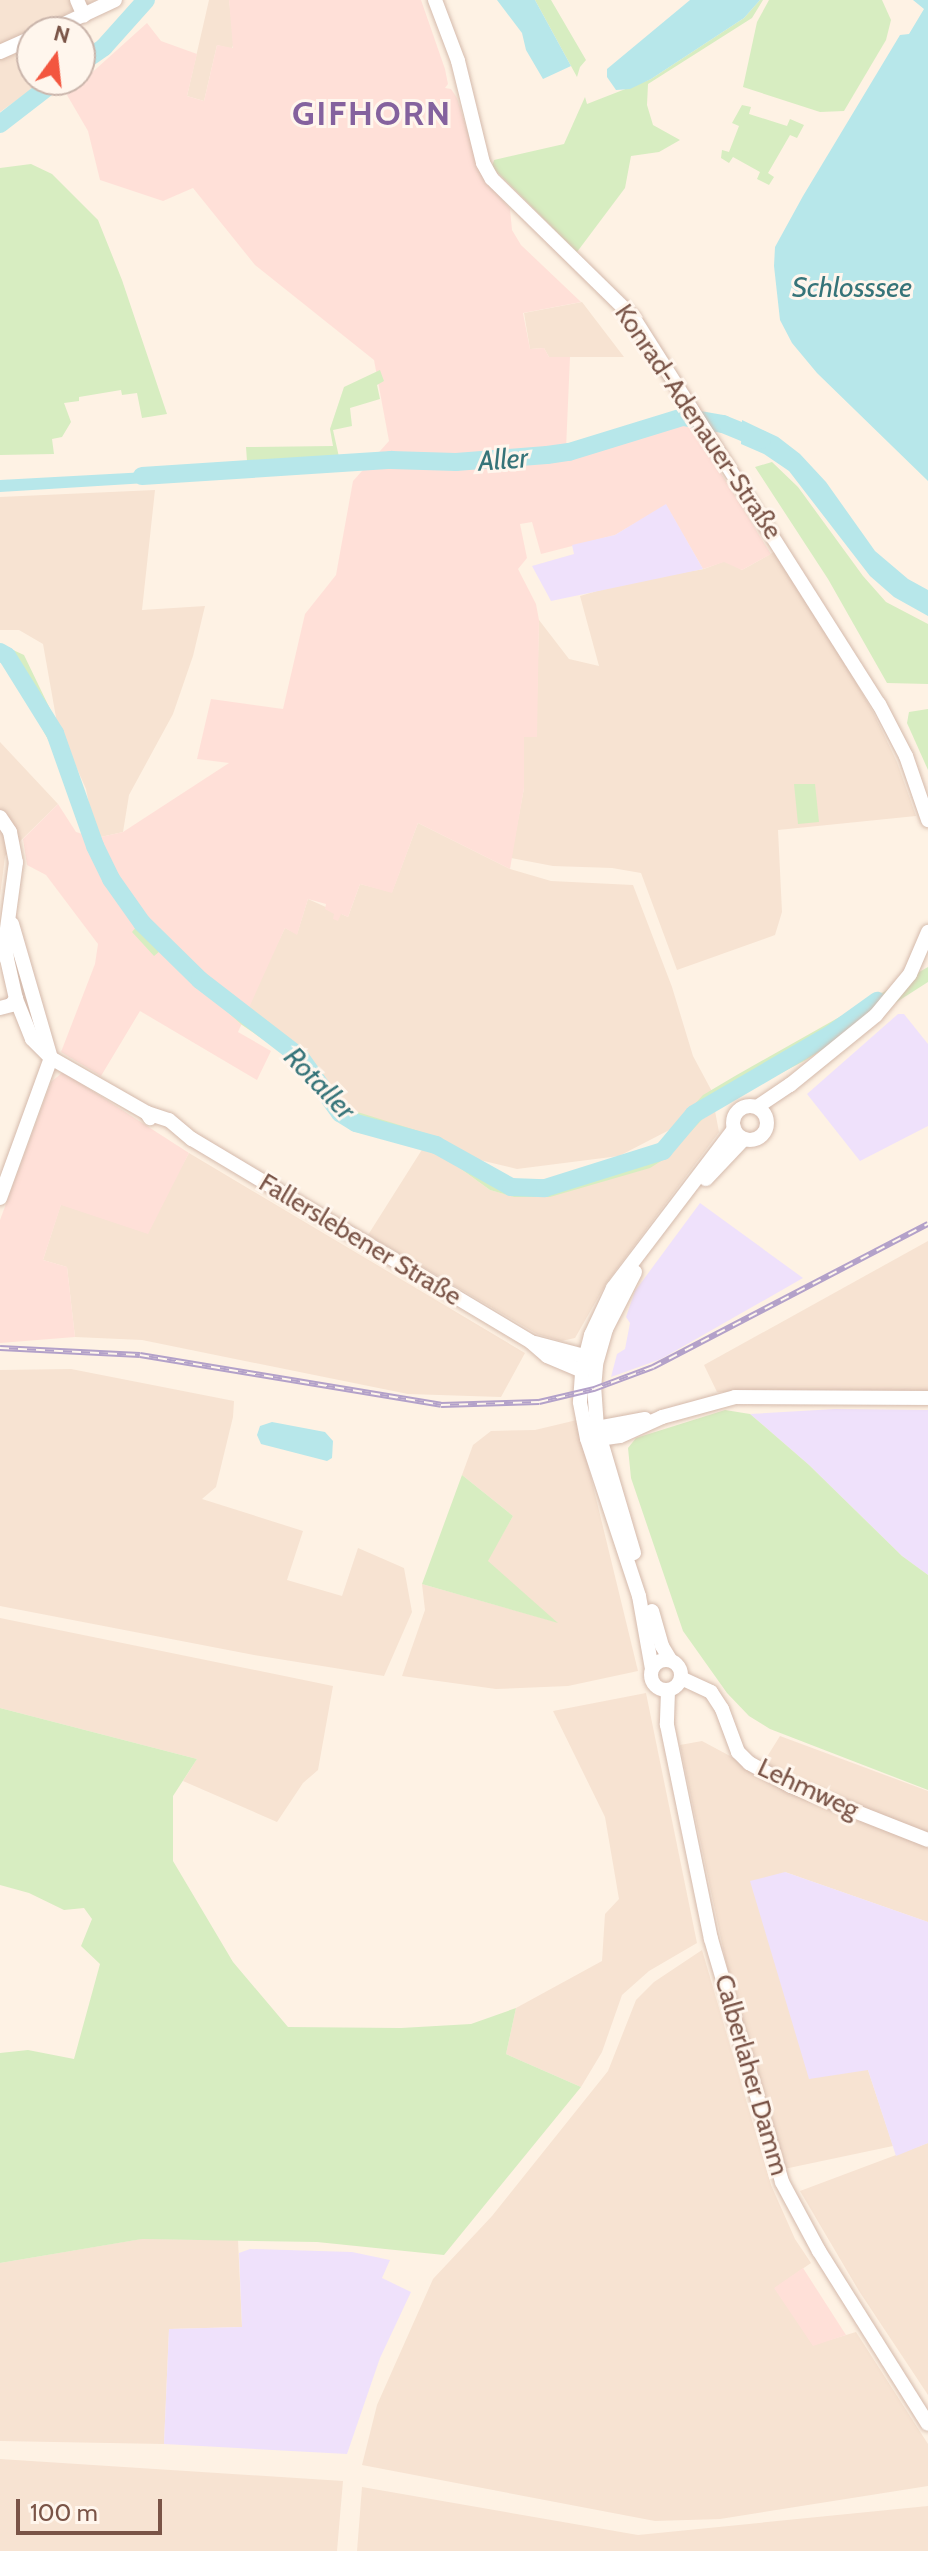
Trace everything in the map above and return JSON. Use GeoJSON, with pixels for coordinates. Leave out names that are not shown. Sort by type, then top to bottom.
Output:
{"type":"FeatureCollection","features":[{"type":"Feature","properties":{"kind":"street"},"geometry":{"type":"LineString","coordinates":[[77,0],[84,16],[111,3]]}},
{"type":"Feature","properties":{"kind":"street","name":"Konrad-Adenauer-Straße"},"geometry":{"type":"LineString","coordinates":[[435,0],[458,61],[483,163],[492,179],[633,317],[879,704],[906,756],[928,820]]}},
{"type":"Feature","properties":{"kind":"street"},"geometry":{"type":"LineString","coordinates":[[0,817],[10,832],[15,850],[6,948],[16,999],[32,1039],[51,1058]]}},
{"type":"Feature","properties":{"kind":"street"},"geometry":{"type":"LineString","coordinates":[[0,1198],[51,1058],[10,915]]}},
{"type":"Feature","properties":{"kind":"street"},"geometry":{"type":"LineString","coordinates":[[595,1436],[639,1596],[654,1684],[668,1691],[677,1686],[681,1678],[680,1669],[662,1646],[595,1436],[580,1402],[587,1364],[613,1288],[716,1151],[739,1134],[762,1135],[761,1112],[876,1015],[894,995],[917,962],[928,932]]}},
{"type":"Feature","properties":{"kind":"street"},"geometry":{"type":"LineString","coordinates":[[0,1001],[32,994]]}},
{"type":"Feature","properties":{"kind":"street"},"geometry":{"type":"LineString","coordinates":[[0,1008],[11,1005],[16,999]]}},
{"type":"Feature","properties":{"kind":"street","name":"Fallerslebener Straße"},"geometry":{"type":"LineString","coordinates":[[51,1058],[147,1113],[169,1120],[190,1138],[531,1342],[558,1363],[587,1364]]}},
{"type":"Feature","properties":{"kind":"street"},"geometry":{"type":"LineString","coordinates":[[739,1134],[733,1118],[738,1110],[747,1105],[761,1112]]}},
{"type":"Feature","properties":{"kind":"street"},"geometry":{"type":"LineString","coordinates":[[587,1364],[641,1263],[739,1134]]}},
{"type":"Feature","properties":{"kind":"street"},"geometry":{"type":"LineString","coordinates":[[595,1436],[735,1397],[928,1398]]}},
{"type":"Feature","properties":{"kind":"street"},"geometry":{"type":"LineString","coordinates":[[652,1669],[659,1662],[671,1661]]}},
{"type":"Feature","properties":{"kind":"street","name":"Lehmweg"},"geometry":{"type":"LineString","coordinates":[[681,1678],[711,1692],[722,1709],[738,1752],[749,1763],[791,1786],[928,1840]]}},
{"type":"Feature","properties":{"kind":"street","name":"Calberlaher Damm"},"geometry":{"type":"LineString","coordinates":[[668,1691],[667,1725],[711,1939],[782,2182],[819,2251],[928,2424]]}},
{"type":"Feature","properties":{"kind":"shaded area"},"geometry":{"type":"Polygon","coordinates":[[[0,0],[97,0],[67,16],[16,16],[16,96],[22,96],[0,112],[0,0]]]}},
{"type":"Feature","properties":{"kind":"shaded area"},"geometry":{"type":"Polygon","coordinates":[[[209,0],[229,0],[234,41],[232,49],[217,45],[204,101],[187,96],[209,0]]]}},
{"type":"Feature","properties":{"kind":"shaded area"},"geometry":{"type":"Polygon","coordinates":[[[229,0],[421,0],[445,69],[448,84],[445,88],[451,89],[457,98],[481,174],[510,209],[512,230],[521,245],[581,302],[523,313],[530,349],[544,348],[549,357],[570,357],[566,449],[521,453],[522,462],[567,458],[688,420],[771,554],[742,570],[724,562],[703,569],[666,505],[615,535],[541,554],[532,522],[520,524],[527,558],[518,569],[536,604],[539,620],[537,737],[524,737],[524,788],[510,869],[418,823],[392,893],[360,884],[348,917],[341,914],[338,921],[333,919],[334,914],[325,909],[326,904],[308,899],[297,935],[285,928],[238,1032],[271,1051],[257,1080],[140,1011],[101,1076],[61,1052],[95,964],[98,944],[46,875],[27,865],[23,839],[58,804],[76,832],[96,838],[123,832],[229,763],[197,759],[211,699],[283,709],[305,614],[336,575],[353,481],[389,441],[374,360],[255,265],[193,188],[163,201],[100,180],[88,131],[68,96],[96,96],[96,69],[147,23],[161,41],[197,54],[187,96],[204,101],[217,45],[233,48],[229,0]]]}},
{"type":"Feature","properties":{"kind":"shaded area"},"geometry":{"type":"Polygon","coordinates":[[[582,302],[624,357],[549,357],[544,348],[530,349],[524,313],[582,302]]]}},
{"type":"Feature","properties":{"kind":"shaded area"},"geometry":{"type":"Polygon","coordinates":[[[155,490],[142,610],[205,606],[193,656],[173,714],[129,795],[123,832],[96,838],[86,789],[57,723],[43,644],[19,630],[0,630],[0,497],[155,490]]]}},
{"type":"Feature","properties":{"kind":"shaded area"},"geometry":{"type":"Polygon","coordinates":[[[666,504],[703,569],[551,601],[532,566],[574,554],[572,545],[615,535],[666,504]]]}},
{"type":"Feature","properties":{"kind":"shaded area"},"geometry":{"type":"Polygon","coordinates":[[[774,552],[825,628],[874,714],[897,762],[916,816],[778,830],[782,912],[775,935],[677,970],[641,873],[612,868],[553,866],[511,858],[524,788],[524,736],[536,737],[539,620],[569,659],[599,666],[580,596],[628,582],[704,569],[725,561],[742,570],[774,552]]]}},
{"type":"Feature","properties":{"kind":"shaded area"},"geometry":{"type":"Polygon","coordinates":[[[0,742],[58,804],[5,856],[0,896],[0,742]]]}},
{"type":"Feature","properties":{"kind":"shaded area"},"geometry":{"type":"Polygon","coordinates":[[[418,823],[510,869],[551,881],[633,885],[672,987],[693,1056],[716,1099],[679,1125],[619,1156],[517,1169],[430,1148],[351,1111],[308,1055],[247,1006],[285,928],[297,934],[308,899],[348,917],[360,884],[392,892],[418,823]]]}},
{"type":"Feature","properties":{"kind":"shaded area"},"geometry":{"type":"Polygon","coordinates":[[[898,1014],[904,1014],[928,1044],[928,1126],[860,1161],[807,1094],[898,1014]]]}},
{"type":"Feature","properties":{"kind":"shaded area"},"geometry":{"type":"Polygon","coordinates":[[[63,1072],[189,1153],[148,1234],[61,1205],[43,1260],[67,1267],[75,1337],[0,1343],[0,1220],[51,1082],[63,1072]]]}},
{"type":"Feature","properties":{"kind":"shaded area"},"geometry":{"type":"Polygon","coordinates":[[[715,1111],[719,1132],[607,1282],[575,1338],[561,1341],[537,1334],[368,1235],[423,1148],[443,1156],[490,1190],[515,1197],[666,1158],[698,1122],[715,1111]]]}},
{"type":"Feature","properties":{"kind":"shaded area"},"geometry":{"type":"Polygon","coordinates":[[[189,1153],[525,1353],[501,1397],[408,1394],[142,1340],[75,1337],[67,1267],[43,1260],[61,1204],[169,1189],[189,1153]]]}},
{"type":"Feature","properties":{"kind":"shaded area"},"geometry":{"type":"Polygon","coordinates":[[[700,1203],[803,1278],[661,1359],[611,1377],[617,1354],[625,1349],[630,1323],[626,1317],[635,1291],[700,1203]]]}},
{"type":"Feature","properties":{"kind":"shaded area"},"geometry":{"type":"Polygon","coordinates":[[[928,1241],[928,1391],[717,1392],[704,1365],[928,1241]]]}},
{"type":"Feature","properties":{"kind":"shaded area"},"geometry":{"type":"Polygon","coordinates":[[[71,1369],[234,1401],[216,1487],[202,1499],[303,1531],[287,1580],[342,1596],[358,1548],[404,1568],[412,1612],[384,1676],[254,1655],[0,1606],[0,1370],[71,1369]]]}},
{"type":"Feature","properties":{"kind":"shaded area"},"geometry":{"type":"Polygon","coordinates":[[[835,1409],[928,1410],[928,1575],[902,1556],[809,1465],[750,1414],[835,1409]]]}},
{"type":"Feature","properties":{"kind":"shaded area"},"geometry":{"type":"Polygon","coordinates":[[[577,1420],[638,1671],[568,1686],[496,1689],[402,1676],[425,1610],[422,1584],[556,1622],[487,1561],[513,1516],[462,1475],[473,1445],[491,1431],[535,1430],[577,1420]]]}},
{"type":"Feature","properties":{"kind":"shaded area"},"geometry":{"type":"Polygon","coordinates":[[[0,1618],[333,1686],[318,1770],[303,1783],[277,1822],[183,1781],[197,1759],[0,1708],[0,1618]]]}},
{"type":"Feature","properties":{"kind":"shaded area"},"geometry":{"type":"Polygon","coordinates":[[[646,1693],[697,1943],[649,1971],[622,1995],[602,2052],[581,2087],[506,2054],[516,2008],[602,1961],[605,1914],[619,1899],[605,1817],[553,1711],[646,1693]]]}},
{"type":"Feature","properties":{"kind":"shaded area"},"geometry":{"type":"Polygon","coordinates":[[[780,1736],[928,1791],[928,1922],[785,1872],[868,2070],[893,2146],[784,2169],[727,1967],[680,1745],[702,1741],[758,1771],[780,1736]]]}},
{"type":"Feature","properties":{"kind":"shaded area"},"geometry":{"type":"Polygon","coordinates":[[[785,1872],[928,1922],[928,2143],[896,2156],[868,2070],[809,2079],[750,1881],[785,1872]]]}},
{"type":"Feature","properties":{"kind":"shaded area"},"geometry":{"type":"Polygon","coordinates":[[[702,1950],[771,2185],[795,2239],[811,2263],[775,2288],[813,2345],[856,2332],[928,2444],[928,2486],[720,2519],[655,2521],[362,2465],[377,2405],[433,2279],[492,2216],[608,2071],[636,2000],[654,1982],[702,1950]]]}},
{"type":"Feature","properties":{"kind":"shaded area"},"geometry":{"type":"Polygon","coordinates":[[[928,2143],[928,2395],[859,2291],[800,2191],[928,2143]]]}},
{"type":"Feature","properties":{"kind":"shaded area"},"geometry":{"type":"Polygon","coordinates":[[[141,2239],[238,2240],[242,2327],[169,2329],[164,2444],[0,2441],[0,2263],[141,2239]]]}},
{"type":"Feature","properties":{"kind":"shaded area"},"geometry":{"type":"Polygon","coordinates":[[[250,2249],[352,2252],[390,2260],[382,2278],[411,2292],[380,2358],[347,2454],[164,2444],[169,2329],[242,2327],[239,2253],[250,2249]]]}},
{"type":"Feature","properties":{"kind":"shaded area"},"geometry":{"type":"Polygon","coordinates":[[[803,2268],[846,2335],[813,2346],[774,2288],[803,2268]]]}},
{"type":"Feature","properties":{"kind":"shaded area"},"geometry":{"type":"Polygon","coordinates":[[[0,2459],[343,2481],[337,2551],[0,2551],[0,2459]]]}},
{"type":"Feature","properties":{"kind":"shaded area"},"geometry":{"type":"Polygon","coordinates":[[[362,2487],[638,2535],[928,2506],[928,2551],[357,2551],[362,2487]]]}},
{"type":"Feature","properties":{"kind":"green space"},"geometry":{"type":"Polygon","coordinates":[[[535,0],[551,0],[586,60],[577,77],[535,0]]]}},
{"type":"Feature","properties":{"kind":"green space"},"geometry":{"type":"Polygon","coordinates":[[[763,0],[752,18],[648,84],[647,105],[653,125],[680,140],[659,152],[631,156],[625,188],[577,252],[492,167],[494,160],[564,144],[585,97],[587,104],[651,79],[744,18],[763,0]]]}},
{"type":"Feature","properties":{"kind":"green space"},"geometry":{"type":"Polygon","coordinates":[[[769,0],[882,0],[891,20],[886,40],[844,111],[820,112],[743,87],[757,22],[769,0]]]}},
{"type":"Feature","properties":{"kind":"green space"},"geometry":{"type":"Polygon","coordinates":[[[742,105],[751,107],[749,114],[787,126],[790,119],[804,125],[797,138],[790,135],[768,173],[774,177],[769,185],[757,179],[760,172],[733,157],[729,163],[721,158],[722,150],[729,152],[739,126],[732,123],[742,105]]]}},
{"type":"Feature","properties":{"kind":"green space"},"geometry":{"type":"Polygon","coordinates":[[[31,164],[52,174],[98,220],[122,280],[167,414],[142,418],[137,393],[122,395],[121,390],[79,397],[79,401],[64,403],[71,422],[62,437],[52,439],[54,454],[0,455],[0,168],[31,164]]]}},
{"type":"Feature","properties":{"kind":"green space"},"geometry":{"type":"Polygon","coordinates":[[[380,370],[384,381],[377,385],[380,399],[350,408],[352,426],[333,430],[339,457],[247,461],[246,447],[333,446],[330,429],[344,387],[380,370]]]}},
{"type":"Feature","properties":{"kind":"green space"},"geometry":{"type":"Polygon","coordinates":[[[772,462],[798,487],[863,576],[886,602],[928,624],[928,684],[887,683],[828,579],[755,467],[772,462]]]}},
{"type":"Feature","properties":{"kind":"green space"},"geometry":{"type":"Polygon","coordinates":[[[0,644],[24,655],[66,742],[101,849],[126,893],[147,921],[184,960],[310,1060],[338,1100],[351,1110],[438,1137],[499,1178],[525,1184],[587,1170],[656,1147],[703,1095],[928,967],[928,982],[806,1060],[712,1109],[666,1158],[650,1168],[550,1197],[514,1197],[490,1190],[443,1156],[356,1132],[332,1114],[292,1059],[242,1025],[160,951],[154,956],[132,932],[137,926],[108,888],[91,853],[51,745],[12,673],[0,660],[0,644]]]}},
{"type":"Feature","properties":{"kind":"green space"},"geometry":{"type":"Polygon","coordinates":[[[928,709],[928,770],[907,723],[909,712],[928,709]]]}},
{"type":"Feature","properties":{"kind":"green space"},"geometry":{"type":"Polygon","coordinates":[[[794,784],[815,784],[819,822],[798,824],[794,784]]]}},
{"type":"Feature","properties":{"kind":"green space"},"geometry":{"type":"Polygon","coordinates":[[[725,1410],[750,1414],[809,1465],[902,1556],[928,1575],[928,1790],[770,1729],[749,1716],[727,1693],[683,1631],[631,1478],[628,1448],[636,1438],[725,1410]]]}},
{"type":"Feature","properties":{"kind":"green space"},"geometry":{"type":"Polygon","coordinates":[[[462,1475],[513,1516],[488,1561],[558,1623],[422,1584],[462,1475]]]}},
{"type":"Feature","properties":{"kind":"green space"},"geometry":{"type":"Polygon","coordinates":[[[0,1708],[197,1759],[173,1796],[173,1861],[233,1962],[288,2027],[401,2028],[471,2024],[516,2008],[506,2054],[581,2087],[444,2255],[317,2242],[142,2239],[0,2263],[0,2053],[28,2050],[74,2059],[100,1964],[81,1946],[92,1919],[84,1908],[64,1910],[29,1893],[0,1885],[0,1708]]]}},
{"type":"Feature","properties":{"kind":"water"},"geometry":{"type":"Polygon","coordinates":[[[497,0],[535,0],[571,66],[543,79],[526,50],[522,33],[497,0]]]}},
{"type":"Feature","properties":{"kind":"water"},"geometry":{"type":"Polygon","coordinates":[[[690,0],[760,0],[744,18],[651,79],[630,89],[616,90],[607,77],[607,69],[690,0]]]}},
{"type":"Feature","properties":{"kind":"water","name":"Schlosssee"},"geometry":{"type":"Polygon","coordinates":[[[913,0],[928,0],[928,481],[817,373],[792,343],[780,320],[774,266],[775,247],[803,196],[900,35],[909,34],[924,9],[913,0]]]}},
{"type":"Feature","properties":{"kind":"water"},"geometry":{"type":"Polygon","coordinates":[[[742,420],[778,437],[800,454],[826,482],[875,551],[908,579],[928,590],[928,616],[894,597],[870,576],[789,471],[764,454],[741,444],[742,420]]]}},
{"type":"Feature","properties":{"kind":"water"},"geometry":{"type":"Polygon","coordinates":[[[165,471],[163,482],[0,492],[0,480],[165,471]]]}},
{"type":"Feature","properties":{"kind":"water"},"geometry":{"type":"Polygon","coordinates":[[[272,1422],[325,1432],[333,1441],[332,1458],[327,1461],[261,1444],[257,1435],[260,1426],[272,1422]]]}},
{"type":"Feature","properties":{"kind":"waterway"},"geometry":{"type":"LineString","coordinates":[[96,53],[146,0]]}},
{"type":"Feature","properties":{"kind":"waterway"},"geometry":{"type":"LineString","coordinates":[[0,124],[36,96]]}},
{"type":"Feature","properties":{"kind":"waterway","name":"Aller"},"geometry":{"type":"LineString","coordinates":[[142,476],[391,460],[456,462],[547,455],[569,452],[683,417],[723,424],[762,440]]}},
{"type":"Feature","properties":{"kind":"waterway","name":"Rotaller"},"geometry":{"type":"LineString","coordinates":[[0,652],[7,656],[55,733],[95,846],[111,879],[142,923],[200,980],[300,1057],[340,1113],[356,1123],[436,1145],[511,1187],[545,1188],[663,1151],[694,1114],[831,1034],[877,1001]]}},
{"type":"Feature","properties":{"kind":"railway"},"geometry":{"type":"LineString","coordinates":[[0,1348],[140,1355],[441,1405],[539,1402],[594,1389],[653,1367],[928,1224]]}},
{"type":"Feature","properties":{"kind":"district","name":"GIFHORN"},"geometry":{"type":"Point","coordinates":[372,114]}}]}
